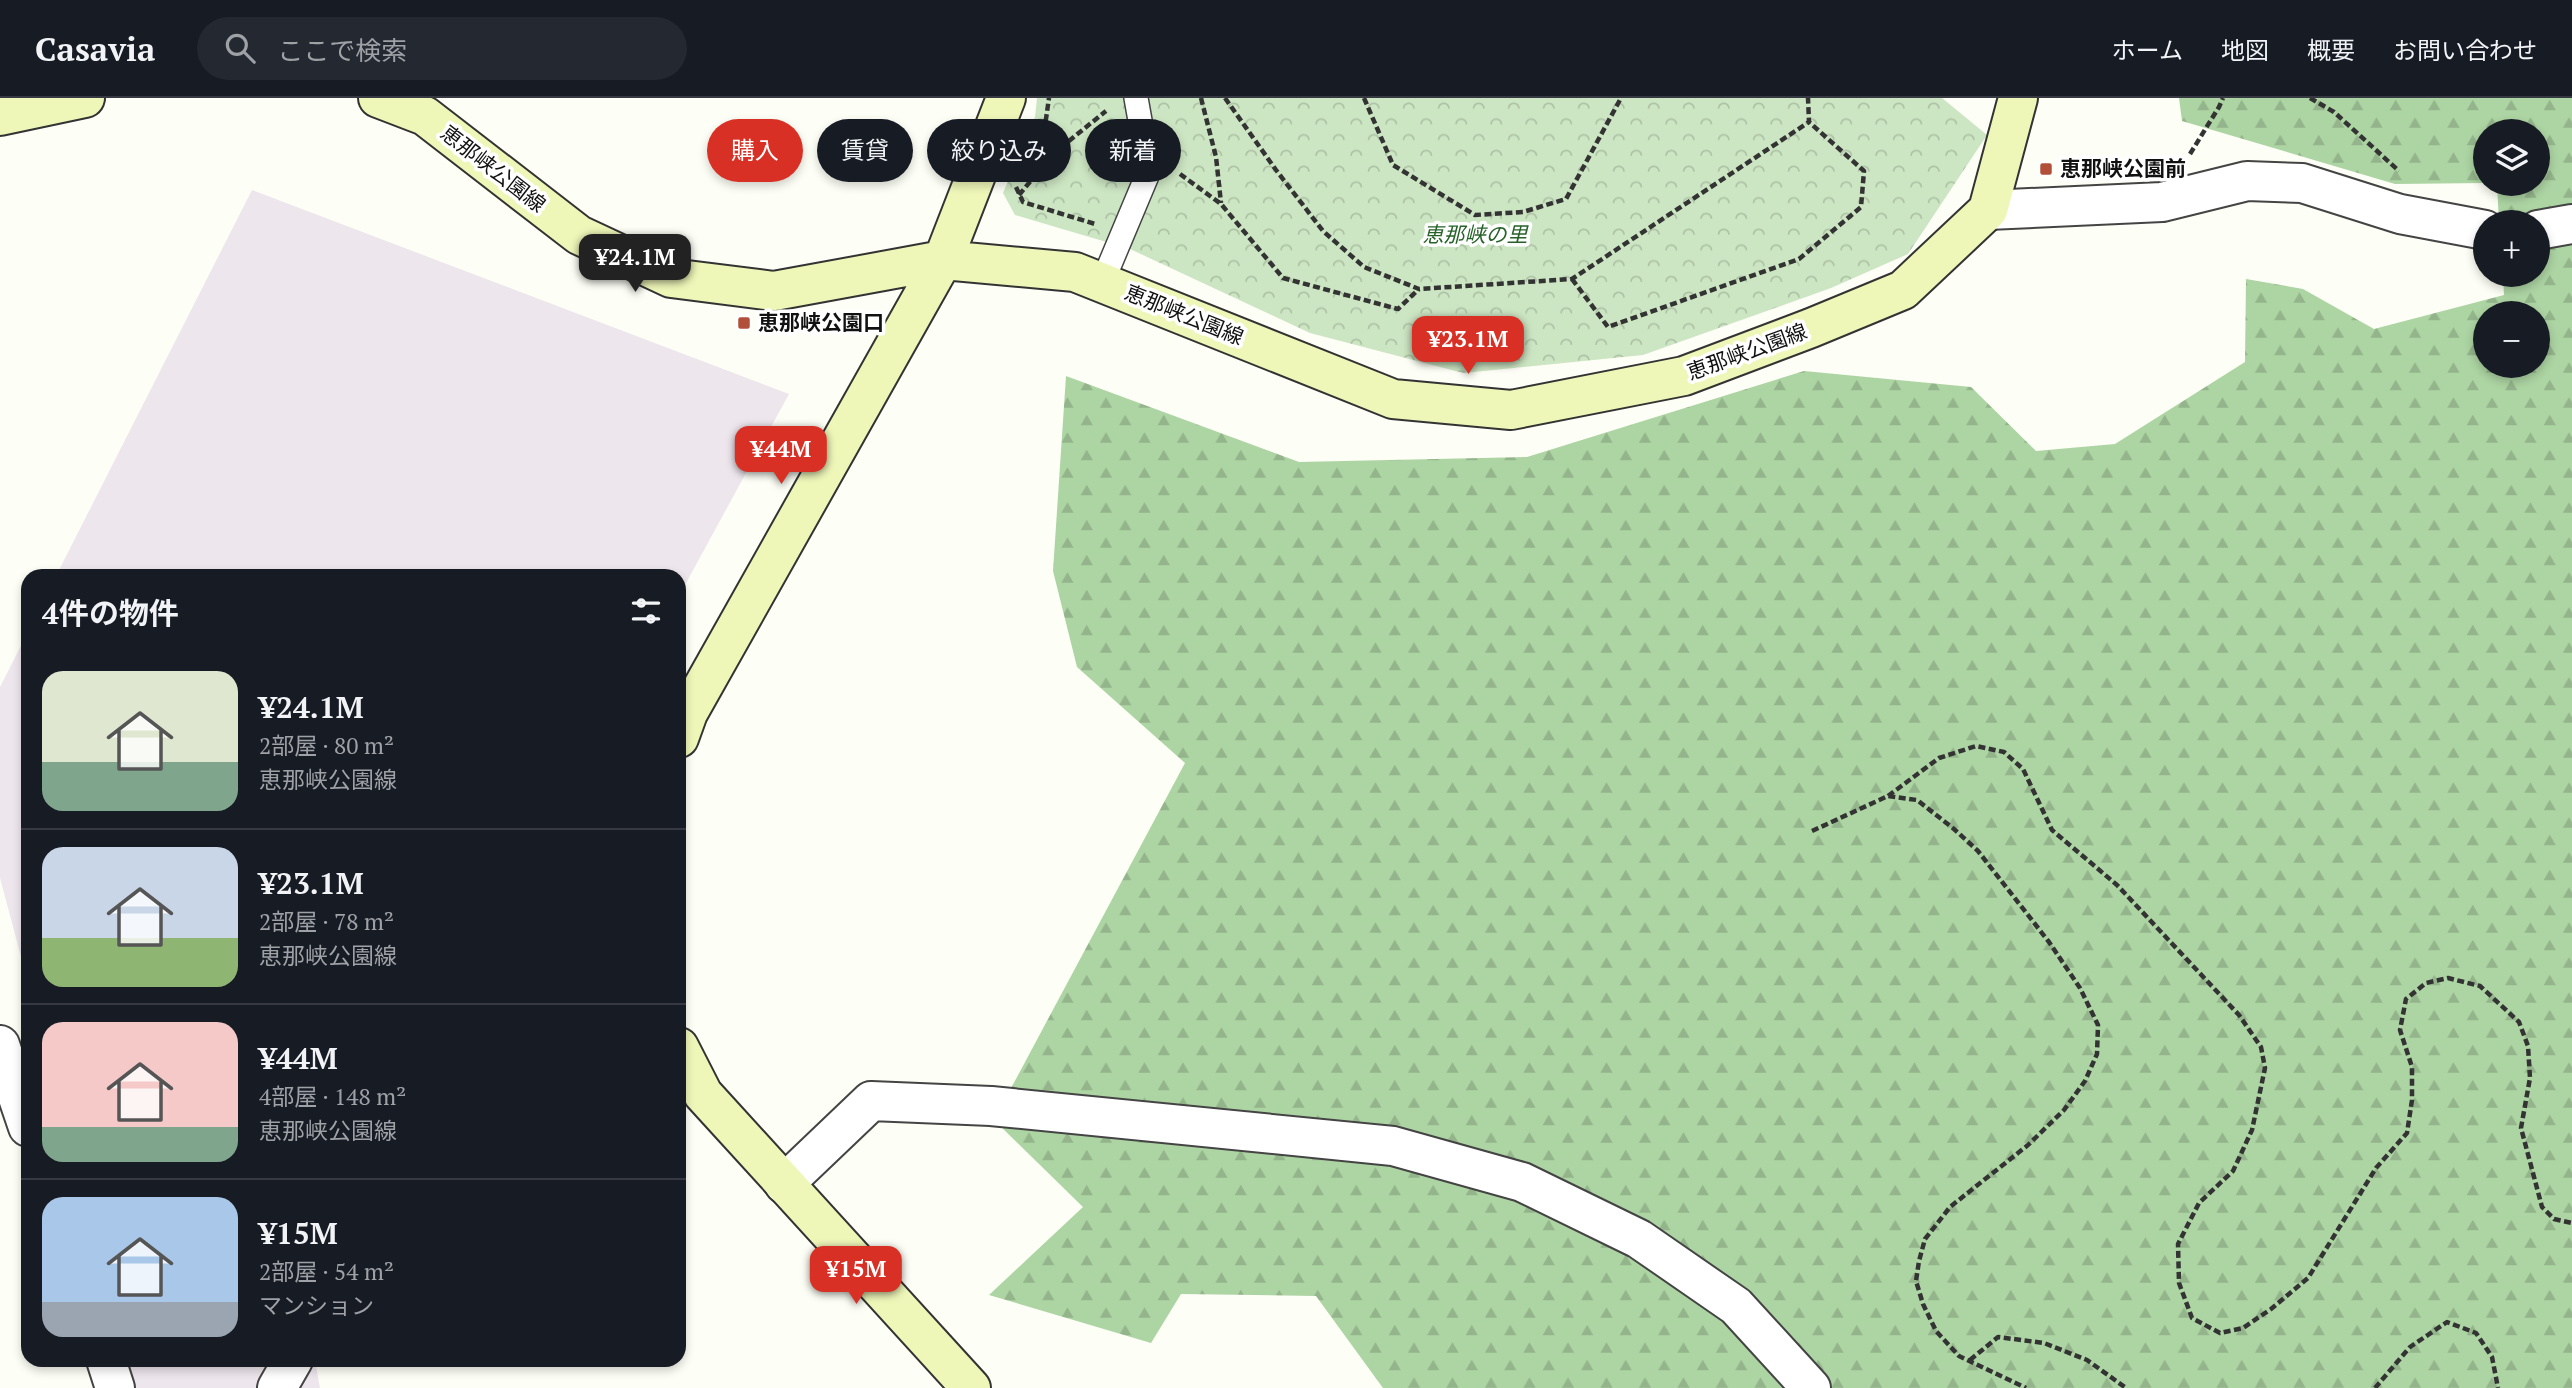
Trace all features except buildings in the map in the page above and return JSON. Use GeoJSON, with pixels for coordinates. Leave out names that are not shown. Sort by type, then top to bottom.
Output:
{"type":"FeatureCollection","features":[{"type":"Feature","properties":{"kind":"main road"},"geometry":{"type":"LineString","coordinates":[[0,116],[85,98]]}},
{"type":"Feature","properties":{"kind":"main road","name":"恵那峡公園線"},"geometry":{"type":"LineString","coordinates":[[378,98],[425,116],[579,235],[671,278],[774,291],[943,260],[1074,272],[1393,399],[1511,410],[1684,376],[1903,290],[1988,210]]}},
{"type":"Feature","properties":{"kind":"main road"},"geometry":{"type":"LineString","coordinates":[[686,719],[943,260],[1006,98]]}},
{"type":"Feature","properties":{"kind":"main road"},"geometry":{"type":"LineString","coordinates":[[1988,210],[2018,98]]}},
{"type":"Feature","properties":{"kind":"main road"},"geometry":{"type":"LineString","coordinates":[[686,1060],[703,1094],[971,1388]]}},
{"type":"Feature","properties":{"kind":"street"},"geometry":{"type":"LineString","coordinates":[[1988,210],[2162,202],[2247,181],[2302,183],[2400,214],[2473,228]]}},
{"type":"Feature","properties":{"kind":"street"},"geometry":{"type":"LineString","coordinates":[[2550,228],[2572,224]]}},
{"type":"Feature","properties":{"kind":"street"},"geometry":{"type":"LineString","coordinates":[[0,1045],[21,1106]]}},
{"type":"Feature","properties":{"kind":"street"},"geometry":{"type":"LineString","coordinates":[[784,1184],[871,1101],[991,1106],[1393,1146],[1522,1181],[1639,1240],[1736,1306],[1811,1388]]}},
{"type":"Feature","properties":{"kind":"street"},"geometry":{"type":"LineString","coordinates":[[108,1367],[115,1388]]}},
{"type":"Feature","properties":{"kind":"street"},"geometry":{"type":"LineString","coordinates":[[277,1388],[289,1367]]}},
{"type":"Feature","properties":{"kind":"lane"},"geometry":{"type":"LineString","coordinates":[[1136,98],[1140,119]]}},
{"type":"Feature","properties":{"kind":"lane"},"geometry":{"type":"LineString","coordinates":[[1102,283],[1144,182]]}},
{"type":"Feature","properties":{"kind":"path"},"geometry":{"type":"LineString","coordinates":[[1049,98],[1046,119],[1016,189],[1019,195],[1023,202],[1124,232]]}},
{"type":"Feature","properties":{"kind":"path"},"geometry":{"type":"LineString","coordinates":[[1201,98],[1216,157],[1221,204]]}},
{"type":"Feature","properties":{"kind":"path"},"geometry":{"type":"LineString","coordinates":[[1225,98],[1323,231],[1364,267],[1419,289],[1572,279],[1809,122]]}},
{"type":"Feature","properties":{"kind":"path"},"geometry":{"type":"LineString","coordinates":[[1364,98],[1393,165],[1475,215],[1523,212],[1566,199],[1621,98]]}},
{"type":"Feature","properties":{"kind":"path"},"geometry":{"type":"LineString","coordinates":[[1572,279],[1608,327],[1799,259],[1861,207],[1864,171],[1809,122],[1808,98]]}},
{"type":"Feature","properties":{"kind":"path"},"geometry":{"type":"LineString","coordinates":[[2179,198],[2181,173],[2222,98]]}},
{"type":"Feature","properties":{"kind":"path"},"geometry":{"type":"LineString","coordinates":[[2310,98],[2334,112],[2400,172]]}},
{"type":"Feature","properties":{"kind":"path"},"geometry":{"type":"LineString","coordinates":[[1019,195],[1054,153],[1108,110]]}},
{"type":"Feature","properties":{"kind":"path"},"geometry":{"type":"LineString","coordinates":[[1181,174],[1221,204],[1283,278],[1398,309],[1419,289]]}},
{"type":"Feature","properties":{"kind":"path"},"geometry":{"type":"LineString","coordinates":[[1812,831],[1888,796],[1939,758],[1976,746],[2004,751],[2022,769],[2052,830],[2117,885],[2239,1015],[2261,1047],[2265,1068],[2252,1130],[2233,1171],[2199,1203],[2178,1244],[2179,1283],[2192,1318],[2220,1333],[2243,1328],[2308,1278],[2376,1168],[2407,1133],[2412,1100],[2412,1067],[2400,1030],[2406,999],[2426,983],[2448,978],[2480,986],[2519,1022],[2528,1046],[2530,1079],[2521,1128],[2529,1159],[2542,1207],[2554,1219],[2572,1223]]}},
{"type":"Feature","properties":{"kind":"path"},"geometry":{"type":"LineString","coordinates":[[1888,796],[1917,800],[1978,851],[2049,942],[2080,988],[2098,1025],[2096,1054],[2085,1081],[2064,1110],[2028,1145],[1950,1207],[1925,1239],[1916,1281],[1936,1331],[1959,1356],[2026,1388]]}},
{"type":"Feature","properties":{"kind":"path"},"geometry":{"type":"LineString","coordinates":[[2375,1388],[2410,1347],[2447,1322],[2476,1333],[2492,1357],[2498,1388]]}},
{"type":"Feature","properties":{"kind":"path"},"geometry":{"type":"LineString","coordinates":[[1969,1360],[1998,1337],[2044,1343],[2087,1360],[2126,1388]]}},
{"type":"Feature","properties":{"kind":"shaded area"},"geometry":{"type":"Polygon","coordinates":[[[252,190],[789,394],[686,583],[686,569],[60,569],[252,190]]]}},
{"type":"Feature","properties":{"kind":"shaded area"},"geometry":{"type":"Polygon","coordinates":[[[21,646],[21,957],[0,878],[0,687],[21,646]]]}},
{"type":"Feature","properties":{"kind":"shaded area"},"geometry":{"type":"Polygon","coordinates":[[[130,1367],[316,1367],[320,1388],[136,1388],[130,1367]]]}},
{"type":"Feature","properties":{"kind":"green space","name":"恵那峡の里"},"geometry":{"type":"Polygon","coordinates":[[[1037,98],[1942,98],[1987,135],[1908,254],[1831,288],[1643,355],[1463,373],[1310,333],[1130,249],[1015,215],[1003,193],[1008,182],[1071,182],[1071,119],[1034,119],[1037,98]]]}},
{"type":"Feature","properties":{"kind":"green space"},"geometry":{"type":"Polygon","coordinates":[[[2179,98],[2572,98],[2572,1388],[1383,1388],[1316,1296],[1181,1294],[1151,1343],[989,1295],[1083,1207],[994,1120],[1185,763],[1077,667],[1053,571],[1066,376],[1299,462],[1527,457],[1804,371],[1971,387],[2036,451],[2115,444],[2245,362],[2246,279],[2303,289],[2374,329],[2473,303],[2473,378],[2550,378],[2550,301],[2481,301],[2504,295],[2504,287],[2550,287],[2550,210],[2498,210],[2498,196],[2550,196],[2550,119],[2473,119],[2473,183],[2395,184],[2182,121],[2179,98]]]}},
{"type":"Feature","properties":{"kind":"place","name":"恵那峡公園前"},"geometry":{"type":"Point","coordinates":[2046,169]}},
{"type":"Feature","properties":{"kind":"place","name":"恵那峡公園口"},"geometry":{"type":"Point","coordinates":[744,323]}}]}
